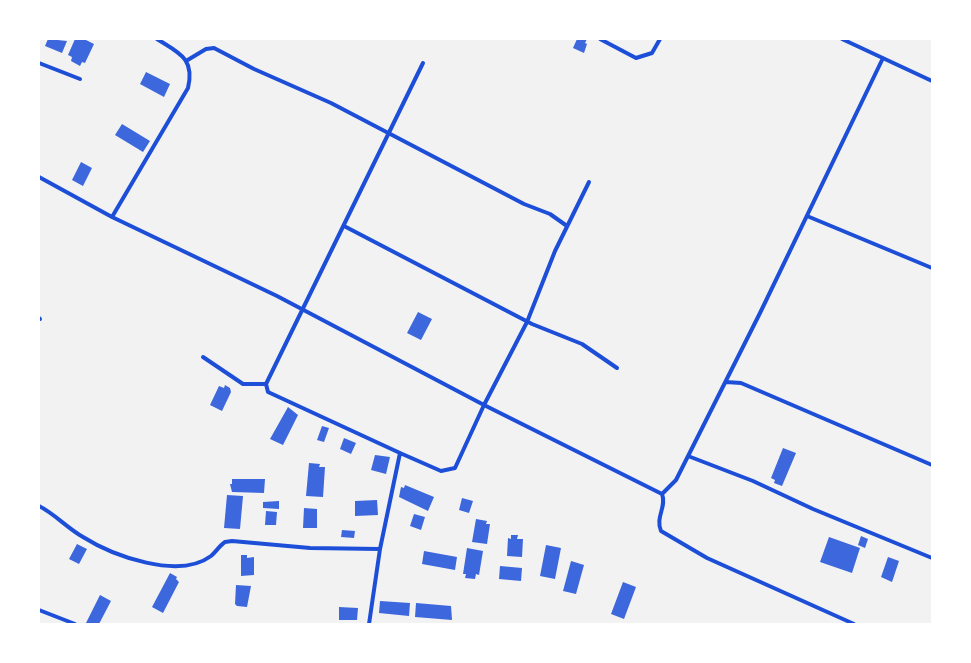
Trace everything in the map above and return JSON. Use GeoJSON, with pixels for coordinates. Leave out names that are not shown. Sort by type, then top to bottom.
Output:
{"type":"FeatureCollection","features":[{"type":"Feature","properties":{"kind":"street"},"geometry":{"type":"LineString","coordinates":[[112,217],[188,88],[191,77],[190,66],[186,60],[157,39]]}},
{"type":"Feature","properties":{"kind":"street"},"geometry":{"type":"LineString","coordinates":[[600,39],[636,58],[652,53],[660,39]]}},
{"type":"Feature","properties":{"kind":"street"},"geometry":{"type":"LineString","coordinates":[[842,39],[932,81]]}},
{"type":"Feature","properties":{"kind":"street"},"geometry":{"type":"LineString","coordinates":[[186,60],[206,48],[214,48],[254,69],[331,103],[387,134],[524,204],[550,214],[566,226]]}},
{"type":"Feature","properties":{"kind":"street"},"geometry":{"type":"LineString","coordinates":[[662,494],[670,488],[726,382],[883,58]]}},
{"type":"Feature","properties":{"kind":"street"},"geometry":{"type":"LineString","coordinates":[[39,63],[80,79]]}},
{"type":"Feature","properties":{"kind":"street"},"geometry":{"type":"LineString","coordinates":[[423,63],[266,384],[268,392],[441,471],[455,468],[484,405],[527,322],[566,226],[589,182]]}},
{"type":"Feature","properties":{"kind":"street"},"geometry":{"type":"LineString","coordinates":[[39,177],[112,217],[303,310],[484,405],[662,494]]}},
{"type":"Feature","properties":{"kind":"street"},"geometry":{"type":"LineString","coordinates":[[807,216],[932,268]]}},
{"type":"Feature","properties":{"kind":"street"},"geometry":{"type":"LineString","coordinates":[[344,226],[527,322],[582,344],[617,368]]}},
{"type":"Feature","properties":{"kind":"street"},"geometry":{"type":"LineString","coordinates":[[203,357],[243,384],[266,384]]}},
{"type":"Feature","properties":{"kind":"street"},"geometry":{"type":"LineString","coordinates":[[726,382],[741,383],[932,465]]}},
{"type":"Feature","properties":{"kind":"street"},"geometry":{"type":"LineString","coordinates":[[369,624],[380,549],[400,453]]}},
{"type":"Feature","properties":{"kind":"street"},"geometry":{"type":"LineString","coordinates":[[688,456],[753,481],[813,509],[932,558]]}},
{"type":"Feature","properties":{"kind":"street"},"geometry":{"type":"LineString","coordinates":[[662,494],[664,505],[658,519],[661,531],[707,558],[854,624]]}},
{"type":"Feature","properties":{"kind":"street"},"geometry":{"type":"LineString","coordinates":[[39,506],[52,512],[64,524],[84,538],[139,562],[174,567],[188,566],[202,560],[212,555],[225,542],[380,549]]}},
{"type":"Feature","properties":{"kind":"street"},"geometry":{"type":"LineString","coordinates":[[39,610],[75,624]]}},
{"type":"Feature","properties":{"kind":"building"},"geometry":{"type":"Polygon","coordinates":[[[48,39],[67,41],[62,53],[45,46],[48,39]]]}},
{"type":"Feature","properties":{"kind":"building"},"geometry":{"type":"Polygon","coordinates":[[[75,39],[84,39],[94,44],[85,63],[82,62],[80,66],[71,61],[72,57],[68,55],[75,39]]]}},
{"type":"Feature","properties":{"kind":"building"},"geometry":{"type":"Polygon","coordinates":[[[577,39],[587,39],[584,53],[573,48],[577,39]]]}},
{"type":"Feature","properties":{"kind":"building"},"geometry":{"type":"Polygon","coordinates":[[[146,72],[170,84],[164,97],[140,84],[146,72]]]}},
{"type":"Feature","properties":{"kind":"building"},"geometry":{"type":"Polygon","coordinates":[[[122,124],[150,141],[143,152],[115,135],[122,124]]]}},
{"type":"Feature","properties":{"kind":"building"},"geometry":{"type":"Polygon","coordinates":[[[81,162],[92,168],[83,186],[72,180],[81,162]]]}},
{"type":"Feature","properties":{"kind":"building"},"geometry":{"type":"Polygon","coordinates":[[[418,312],[432,319],[421,340],[407,333],[418,312]]]}},
{"type":"Feature","properties":{"kind":"building"},"geometry":{"type":"Polygon","coordinates":[[[225,385],[230,388],[231,392],[222,411],[210,405],[219,386],[224,388],[225,385]]]}},
{"type":"Feature","properties":{"kind":"building"},"geometry":{"type":"Polygon","coordinates":[[[288,407],[298,415],[283,445],[270,439],[288,407]]]}},
{"type":"Feature","properties":{"kind":"building"},"geometry":{"type":"Polygon","coordinates":[[[322,426],[329,428],[324,442],[317,440],[322,426]]]}},
{"type":"Feature","properties":{"kind":"building"},"geometry":{"type":"Polygon","coordinates":[[[344,438],[356,443],[351,454],[340,449],[344,438]]]}},
{"type":"Feature","properties":{"kind":"building"},"geometry":{"type":"Polygon","coordinates":[[[783,448],[796,453],[782,486],[774,483],[775,480],[771,478],[783,448]]]}},
{"type":"Feature","properties":{"kind":"building"},"geometry":{"type":"Polygon","coordinates":[[[375,455],[390,457],[386,474],[371,470],[375,455]]]}},
{"type":"Feature","properties":{"kind":"building"},"geometry":{"type":"Polygon","coordinates":[[[309,463],[320,464],[319,467],[325,467],[323,497],[306,496],[309,463]]]}},
{"type":"Feature","properties":{"kind":"building"},"geometry":{"type":"Polygon","coordinates":[[[232,479],[265,479],[264,493],[232,492],[230,484],[232,484],[232,479]]]}},
{"type":"Feature","properties":{"kind":"building"},"geometry":{"type":"Polygon","coordinates":[[[405,485],[434,497],[428,511],[399,497],[401,487],[404,488],[405,485]]]}},
{"type":"Feature","properties":{"kind":"building"},"geometry":{"type":"Polygon","coordinates":[[[227,495],[243,496],[240,529],[224,528],[227,495]]]}},
{"type":"Feature","properties":{"kind":"building"},"geometry":{"type":"Polygon","coordinates":[[[462,498],[473,501],[469,513],[459,510],[462,498]]]}},
{"type":"Feature","properties":{"kind":"building"},"geometry":{"type":"Polygon","coordinates":[[[377,500],[378,515],[355,516],[355,501],[377,500]]]}},
{"type":"Feature","properties":{"kind":"building"},"geometry":{"type":"Polygon","coordinates":[[[279,501],[279,509],[263,508],[263,502],[279,501]]]}},
{"type":"Feature","properties":{"kind":"building"},"geometry":{"type":"Polygon","coordinates":[[[304,508],[317,509],[317,528],[303,528],[304,508]]]}},
{"type":"Feature","properties":{"kind":"building"},"geometry":{"type":"Polygon","coordinates":[[[266,511],[277,512],[276,525],[265,525],[266,511]]]}},
{"type":"Feature","properties":{"kind":"building"},"geometry":{"type":"Polygon","coordinates":[[[414,514],[425,517],[421,530],[410,526],[414,514]]]}},
{"type":"Feature","properties":{"kind":"building"},"geometry":{"type":"Polygon","coordinates":[[[476,519],[487,521],[486,524],[490,524],[487,544],[472,542],[476,519]]]}},
{"type":"Feature","properties":{"kind":"building"},"geometry":{"type":"Polygon","coordinates":[[[342,530],[355,531],[354,538],[341,537],[342,530]]]}},
{"type":"Feature","properties":{"kind":"building"},"geometry":{"type":"Polygon","coordinates":[[[511,535],[518,535],[517,539],[523,539],[522,557],[507,556],[508,538],[511,539],[511,535]]]}},
{"type":"Feature","properties":{"kind":"building"},"geometry":{"type":"Polygon","coordinates":[[[861,536],[868,539],[865,548],[858,545],[861,536]]]}},
{"type":"Feature","properties":{"kind":"building"},"geometry":{"type":"Polygon","coordinates":[[[829,537],[860,548],[852,573],[820,562],[829,537]]]}},
{"type":"Feature","properties":{"kind":"building"},"geometry":{"type":"Polygon","coordinates":[[[77,544],[87,549],[79,564],[69,559],[77,544]]]}},
{"type":"Feature","properties":{"kind":"building"},"geometry":{"type":"Polygon","coordinates":[[[546,545],[561,548],[555,579],[540,576],[546,545]]]}},
{"type":"Feature","properties":{"kind":"building"},"geometry":{"type":"Polygon","coordinates":[[[467,548],[483,551],[479,575],[476,574],[475,579],[465,578],[466,574],[463,574],[467,548]]]}},
{"type":"Feature","properties":{"kind":"building"},"geometry":{"type":"Polygon","coordinates":[[[424,551],[457,557],[455,570],[422,564],[424,551]]]}},
{"type":"Feature","properties":{"kind":"building"},"geometry":{"type":"Polygon","coordinates":[[[241,555],[247,555],[247,558],[254,557],[254,575],[241,576],[241,555]]]}},
{"type":"Feature","properties":{"kind":"building"},"geometry":{"type":"Polygon","coordinates":[[[888,557],[899,561],[892,582],[881,577],[888,557]]]}},
{"type":"Feature","properties":{"kind":"building"},"geometry":{"type":"Polygon","coordinates":[[[571,561],[584,565],[576,594],[563,591],[571,561]]]}},
{"type":"Feature","properties":{"kind":"building"},"geometry":{"type":"Polygon","coordinates":[[[500,566],[522,568],[521,581],[499,579],[500,566]]]}},
{"type":"Feature","properties":{"kind":"building"},"geometry":{"type":"Polygon","coordinates":[[[170,573],[177,577],[176,579],[179,582],[163,613],[152,607],[170,573]]]}},
{"type":"Feature","properties":{"kind":"building"},"geometry":{"type":"Polygon","coordinates":[[[623,582],[636,587],[624,619],[611,614],[623,582]]]}},
{"type":"Feature","properties":{"kind":"building"},"geometry":{"type":"Polygon","coordinates":[[[236,585],[251,586],[247,607],[235,604],[236,585]]]}},
{"type":"Feature","properties":{"kind":"building"},"geometry":{"type":"Polygon","coordinates":[[[100,595],[111,601],[99,624],[86,623],[100,595]]]}},
{"type":"Feature","properties":{"kind":"building"},"geometry":{"type":"Polygon","coordinates":[[[380,601],[410,603],[409,616],[379,613],[380,601]]]}},
{"type":"Feature","properties":{"kind":"building"},"geometry":{"type":"Polygon","coordinates":[[[416,603],[451,606],[452,620],[415,617],[416,603]]]}},
{"type":"Feature","properties":{"kind":"building"},"geometry":{"type":"Polygon","coordinates":[[[339,607],[358,608],[357,620],[339,620],[339,607]]]}}]}
